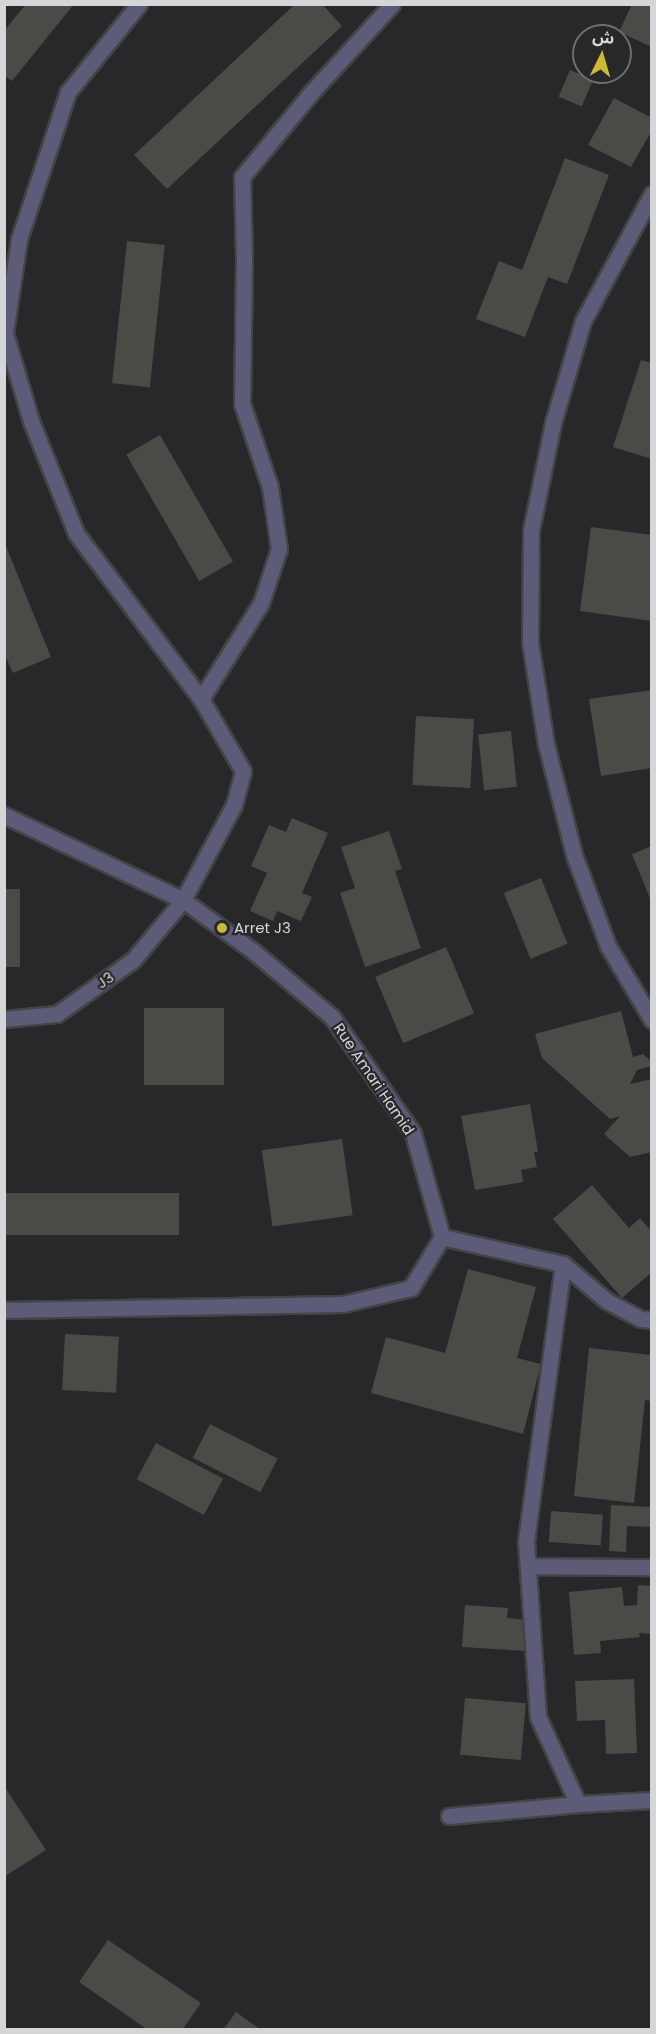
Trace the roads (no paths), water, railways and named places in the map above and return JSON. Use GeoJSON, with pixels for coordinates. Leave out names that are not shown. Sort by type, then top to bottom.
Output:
{"type":"FeatureCollection","features":[{"type":"Feature","properties":{"kind":"street","name":"J3"},"geometry":{"type":"LineString","coordinates":[[4,1019],[57,1014],[133,960],[183,900],[234,805],[243,771],[201,699],[76,533],[31,421],[5,333],[19,239],[68,92],[139,4]]}},
{"type":"Feature","properties":{"kind":"street"},"geometry":{"type":"LineString","coordinates":[[201,699],[261,603],[279,549],[270,487],[242,404],[244,258],[242,177],[309,95],[392,4]]}},
{"type":"Feature","properties":{"kind":"street"},"geometry":{"type":"LineString","coordinates":[[651,194],[583,321],[553,423],[531,530],[530,642],[546,744],[574,855],[608,946],[651,1020]]}},
{"type":"Feature","properties":{"kind":"street","name":"Rue Amari Hamid"},"geometry":{"type":"LineString","coordinates":[[4,815],[183,900],[253,951],[332,1017],[413,1132],[442,1237]]}},
{"type":"Feature","properties":{"kind":"street"},"geometry":{"type":"LineString","coordinates":[[4,1310],[343,1304],[411,1288],[442,1237],[563,1264],[607,1301],[641,1319],[651,1320]]}},
{"type":"Feature","properties":{"kind":"street"},"geometry":{"type":"LineString","coordinates":[[563,1264],[526,1541],[538,1717],[578,1804]]}},
{"type":"Feature","properties":{"kind":"street"},"geometry":{"type":"LineString","coordinates":[[528,1566],[651,1567]]}},
{"type":"Feature","properties":{"kind":"street"},"geometry":{"type":"LineString","coordinates":[[449,1816],[651,1800]]}},
{"type":"Feature","properties":{"kind":"place","name":"Arret J3"},"geometry":{"type":"Point","coordinates":[222,928]}}]}
